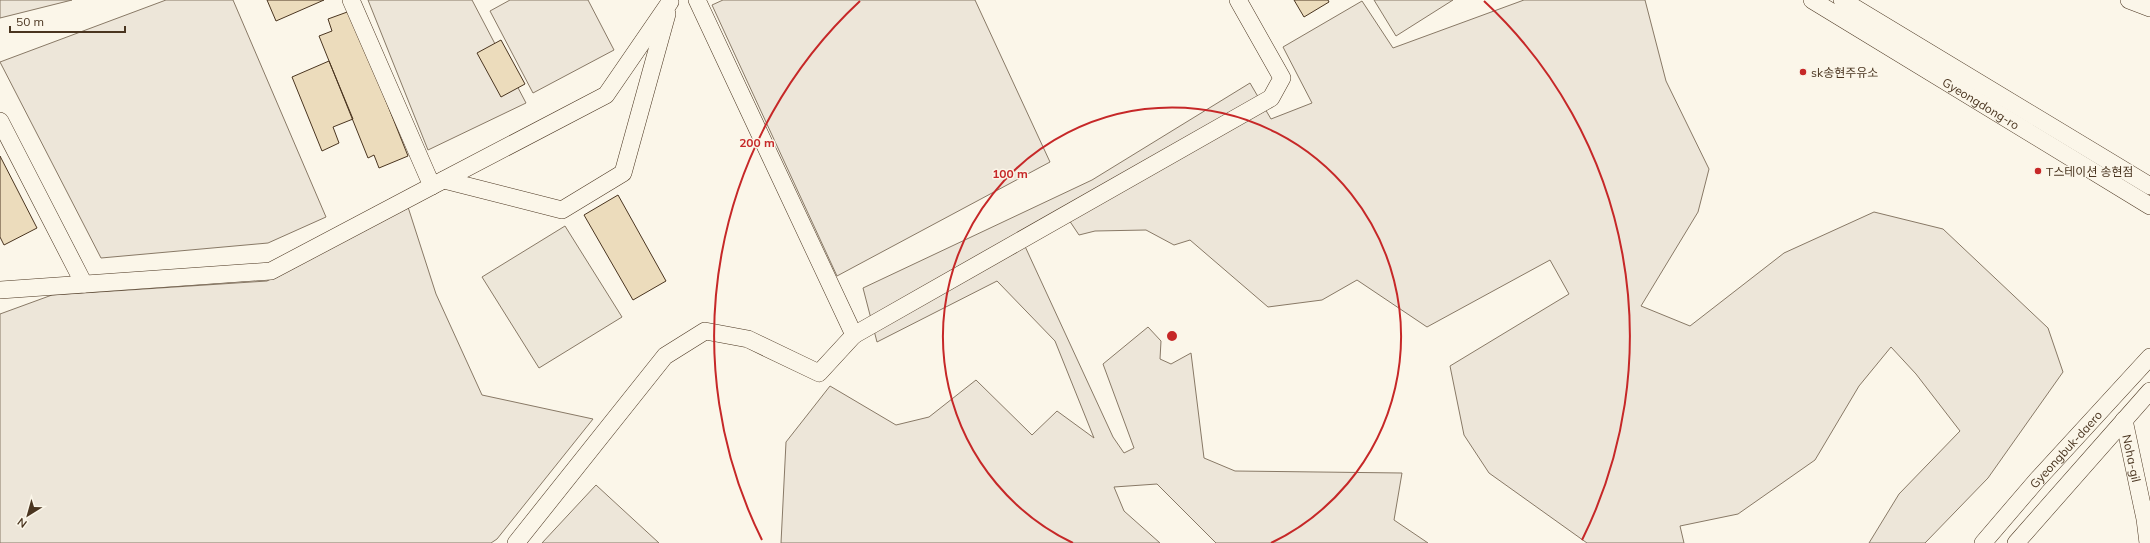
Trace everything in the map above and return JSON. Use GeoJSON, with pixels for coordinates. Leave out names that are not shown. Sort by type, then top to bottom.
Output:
{"type":"FeatureCollection","features":[{"type":"Feature","properties":{"kind":"street"},"geometry":{"type":"LineString","coordinates":[[351,0],[438,183]]}},
{"type":"Feature","properties":{"kind":"street"},"geometry":{"type":"LineString","coordinates":[[697,0],[854,335]]}},
{"type":"Feature","properties":{"kind":"street"},"geometry":{"type":"LineString","coordinates":[[516,543],[665,356],[705,331],[748,339],[819,373],[854,335],[1271,98],[1282,78],[1238,0]]}},
{"type":"Feature","properties":{"kind":"street","name":"Gyeongdong-ro"},"geometry":{"type":"LineString","coordinates":[[1812,0],[2150,206]]}},
{"type":"Feature","properties":{"kind":"street","name":"Gyeongdong-ro"},"geometry":{"type":"LineString","coordinates":[[1842,0],[2150,186]]}},
{"type":"Feature","properties":{"kind":"street"},"geometry":{"type":"LineString","coordinates":[[2129,0],[2150,8]]}},
{"type":"Feature","properties":{"kind":"street"},"geometry":{"type":"LineString","coordinates":[[438,183],[562,210],[623,173],[670,1]]}},
{"type":"Feature","properties":{"kind":"street"},"geometry":{"type":"LineString","coordinates":[[0,290],[271,271],[606,95],[670,1]]}},
{"type":"Feature","properties":{"kind":"street"},"geometry":{"type":"LineString","coordinates":[[0,121],[84,284]]}},
{"type":"Feature","properties":{"kind":"street","name":"Gyeongbuk-daero"},"geometry":{"type":"LineString","coordinates":[[1983,543],[2036,480],[2150,356]]}},
{"type":"Feature","properties":{"kind":"street","name":"Gyeongbuk-daero"},"geometry":{"type":"LineString","coordinates":[[2016,543],[2150,391]]}},
{"type":"Feature","properties":{"kind":"street","name":"Noha-gil"},"geometry":{"type":"LineString","coordinates":[[2124,420],[2145,519],[2148,543]]}},
{"type":"Feature","properties":{"kind":"shaded area"},"geometry":{"type":"Polygon","coordinates":[[[0,0],[72,0],[0,18],[0,0]]]}},
{"type":"Feature","properties":{"kind":"shaded area"},"geometry":{"type":"Polygon","coordinates":[[[166,0],[233,0],[326,217],[268,243],[101,258],[0,62],[166,0]]]}},
{"type":"Feature","properties":{"kind":"shaded area"},"geometry":{"type":"Polygon","coordinates":[[[368,0],[472,0],[526,103],[428,150],[368,0]]]}},
{"type":"Feature","properties":{"kind":"shaded area"},"geometry":{"type":"Polygon","coordinates":[[[510,0],[588,0],[614,50],[533,93],[490,11],[510,0]]]}},
{"type":"Feature","properties":{"kind":"shaded area"},"geometry":{"type":"Polygon","coordinates":[[[723,0],[975,0],[1050,162],[837,276],[712,5],[723,0]]]}},
{"type":"Feature","properties":{"kind":"shaded area"},"geometry":{"type":"Polygon","coordinates":[[[1374,0],[1453,0],[1396,36],[1374,0]]]}},
{"type":"Feature","properties":{"kind":"shaded area"},"geometry":{"type":"Polygon","coordinates":[[[1524,0],[1645,0],[1666,81],[1709,169],[1698,212],[1641,306],[1690,326],[1784,253],[1874,212],[1943,229],[2048,328],[2063,372],[1988,478],[1925,543],[1869,543],[1899,494],[1960,431],[1916,374],[1891,347],[1859,386],[1815,460],[1738,514],[1680,526],[1684,543],[1587,543],[1489,473],[1464,435],[1450,366],[1569,294],[1550,260],[1427,327],[1357,280],[1322,300],[1268,307],[1190,240],[1174,245],[1146,230],[1095,231],[1079,235],[1067,217],[1023,242],[1113,437],[1124,453],[1134,448],[1103,364],[1148,327],[1161,341],[1160,359],[1171,364],[1191,353],[1204,458],[1235,471],[1402,473],[1394,520],[1428,543],[1216,543],[1157,484],[1114,487],[1124,511],[1160,543],[781,543],[786,442],[830,386],[896,425],[929,417],[976,380],[1032,435],[1057,411],[1094,438],[1055,341],[997,281],[877,342],[863,288],[1092,180],[1250,83],[1271,119],[1312,103],[1283,47],[1362,1],[1393,48],[1524,0]]]}},
{"type":"Feature","properties":{"kind":"shaded area"},"geometry":{"type":"Polygon","coordinates":[[[408,207],[436,294],[482,395],[593,419],[497,539],[491,543],[0,543],[0,314],[52,295],[267,281],[408,207]]]}},
{"type":"Feature","properties":{"kind":"shaded area"},"geometry":{"type":"Polygon","coordinates":[[[565,226],[622,317],[539,368],[482,277],[565,226]]]}},
{"type":"Feature","properties":{"kind":"shaded area"},"geometry":{"type":"Polygon","coordinates":[[[596,485],[659,543],[542,543],[596,485]]]}},
{"type":"Feature","properties":{"kind":"building"},"geometry":{"type":"Polygon","coordinates":[[[267,0],[324,0],[276,21],[267,0]]]}},
{"type":"Feature","properties":{"kind":"building"},"geometry":{"type":"Polygon","coordinates":[[[1294,0],[1328,0],[1329,2],[1304,17],[1294,0]]]}},
{"type":"Feature","properties":{"kind":"building"},"geometry":{"type":"Polygon","coordinates":[[[350,11],[408,156],[379,168],[374,155],[368,158],[319,36],[332,31],[328,19],[350,11]]]}},
{"type":"Feature","properties":{"kind":"building"},"geometry":{"type":"Polygon","coordinates":[[[501,40],[525,84],[501,97],[477,53],[501,40]]]}},
{"type":"Feature","properties":{"kind":"building"},"geometry":{"type":"Polygon","coordinates":[[[329,61],[353,119],[333,127],[339,143],[322,151],[292,77],[329,61]]]}},
{"type":"Feature","properties":{"kind":"building"},"geometry":{"type":"Polygon","coordinates":[[[0,156],[37,228],[4,245],[0,237],[0,156]]]}},
{"type":"Feature","properties":{"kind":"building"},"geometry":{"type":"Polygon","coordinates":[[[618,195],[666,281],[633,300],[584,215],[618,195]]]}},
{"type":"Feature","properties":{"kind":"place","name":"sk송현주유소"},"geometry":{"type":"Point","coordinates":[1803,72]}},
{"type":"Feature","properties":{"kind":"place","name":"T스테이션 송현점"},"geometry":{"type":"Point","coordinates":[2038,171]}}]}
